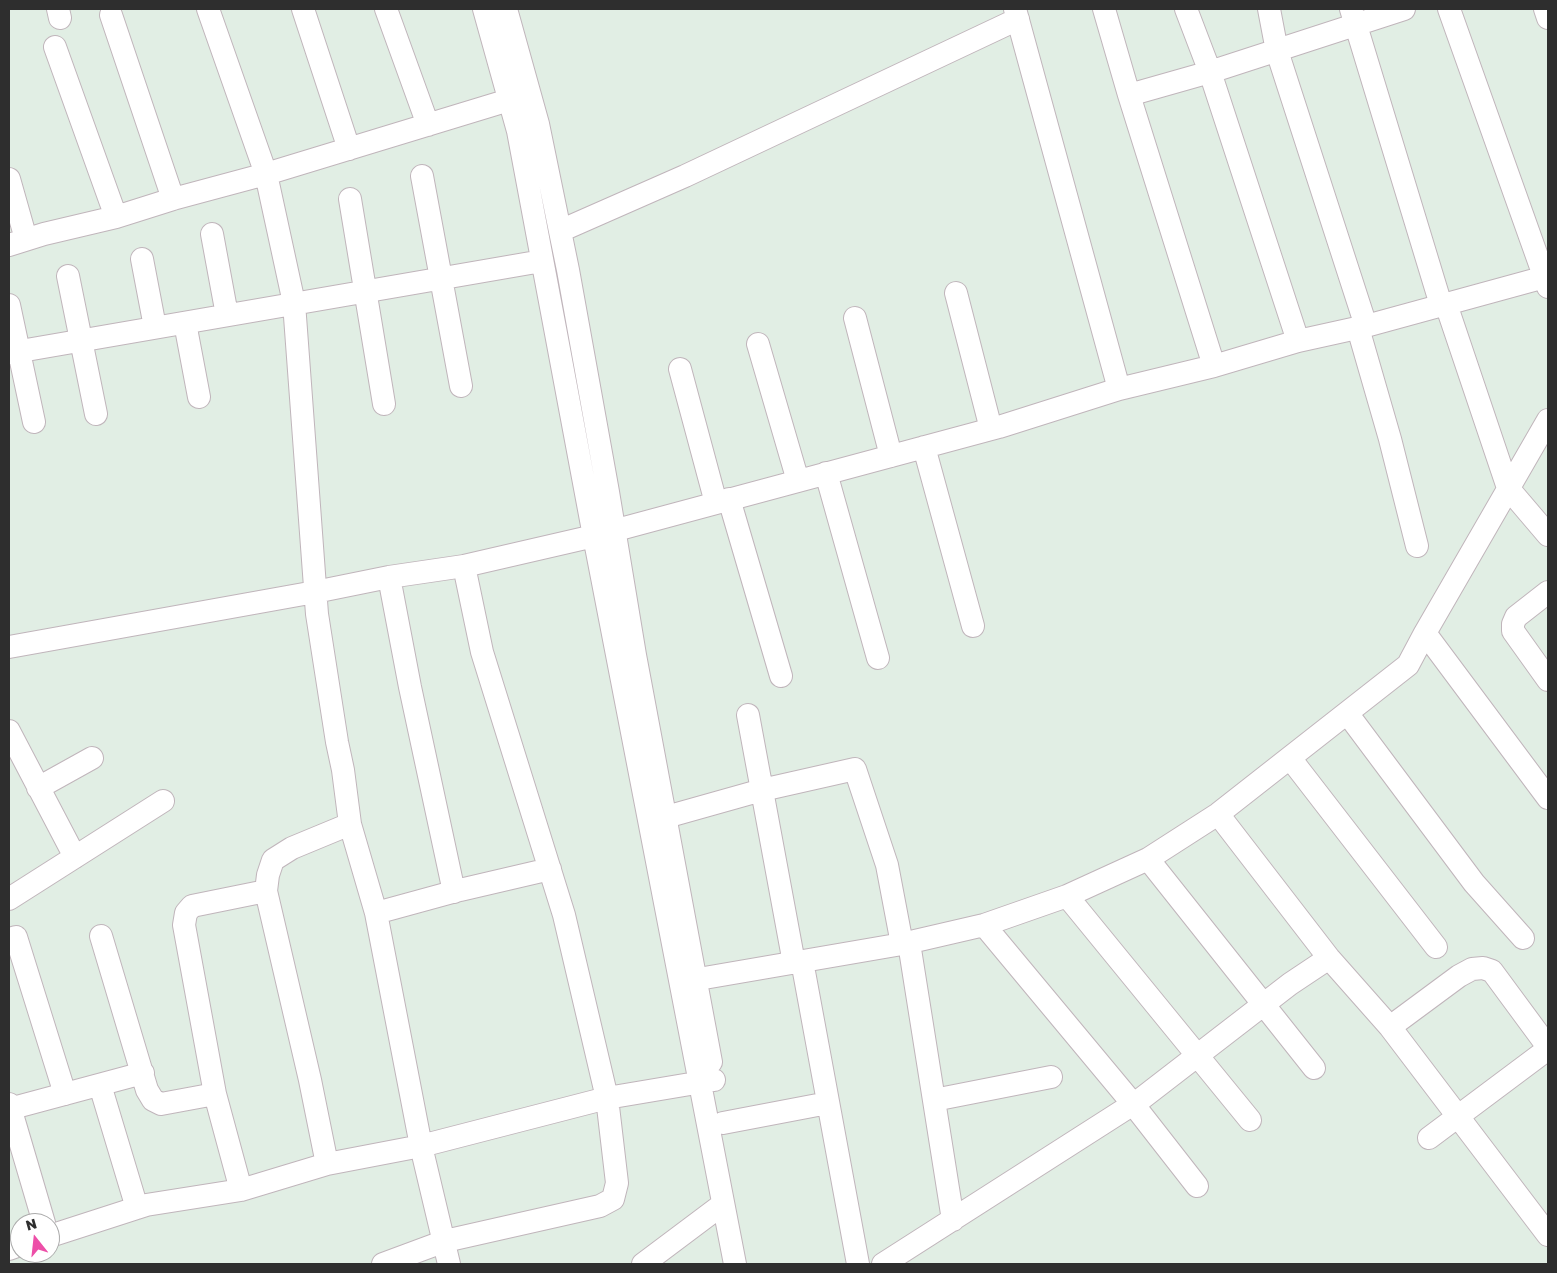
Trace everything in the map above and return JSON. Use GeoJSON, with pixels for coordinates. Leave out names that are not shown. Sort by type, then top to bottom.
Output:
{"type":"FeatureCollection","features":[{"type":"Feature","properties":{"kind":"street"},"geometry":{"type":"LineString","coordinates":[[208,9],[266,174],[294,303],[317,614],[350,824],[376,913],[421,1146],[449,1264]]}},
{"type":"Feature","properties":{"kind":"street"},"geometry":{"type":"LineString","coordinates":[[304,9],[349,149]]}},
{"type":"Feature","properties":{"kind":"street"},"geometry":{"type":"LineString","coordinates":[[386,9],[428,125]]}},
{"type":"Feature","properties":{"kind":"street"},"geometry":{"type":"LineString","coordinates":[[484,9],[518,131],[542,261],[604,532],[635,655],[666,817],[688,981]]}},
{"type":"Feature","properties":{"kind":"street"},"geometry":{"type":"LineString","coordinates":[[506,9],[538,124],[560,231],[604,532],[707,1081],[723,1204],[735,1264]]}},
{"type":"Feature","properties":{"kind":"street"},"geometry":{"type":"LineString","coordinates":[[1104,9],[1214,366]]}},
{"type":"Feature","properties":{"kind":"street"},"geometry":{"type":"LineString","coordinates":[[1186,9],[1210,72],[1298,341]]}},
{"type":"Feature","properties":{"kind":"street"},"geometry":{"type":"LineString","coordinates":[[1269,9],[1277,50],[1362,327],[1417,546]]}},
{"type":"Feature","properties":{"kind":"street"},"geometry":{"type":"LineString","coordinates":[[1129,95],[1210,72],[1277,50],[1353,17],[1404,9]]}},
{"type":"Feature","properties":{"kind":"street"},"geometry":{"type":"LineString","coordinates":[[9,647],[389,577],[464,566],[604,532],[891,456],[991,429],[1119,389],[1214,366],[1298,341],[1546,282],[1449,9]]}},
{"type":"Feature","properties":{"kind":"street"},"geometry":{"type":"LineString","coordinates":[[1545,9],[1548,18]]}},
{"type":"Feature","properties":{"kind":"street"},"geometry":{"type":"LineString","coordinates":[[560,231],[685,176],[1016,14],[1119,389]]}},
{"type":"Feature","properties":{"kind":"street"},"geometry":{"type":"LineString","coordinates":[[112,15],[174,199]]}},
{"type":"Feature","properties":{"kind":"street"},"geometry":{"type":"LineString","coordinates":[[1353,17],[1443,305],[1508,488],[1548,535]]}},
{"type":"Feature","properties":{"kind":"street"},"geometry":{"type":"LineString","coordinates":[[55,47],[116,217]]}},
{"type":"Feature","properties":{"kind":"street"},"geometry":{"type":"LineString","coordinates":[[9,179],[18,242],[116,217],[266,174],[509,100]]}},
{"type":"Feature","properties":{"kind":"street"},"geometry":{"type":"LineString","coordinates":[[422,176],[462,386]]}},
{"type":"Feature","properties":{"kind":"street"},"geometry":{"type":"LineString","coordinates":[[350,199],[384,404]]}},
{"type":"Feature","properties":{"kind":"street"},"geometry":{"type":"LineString","coordinates":[[212,234],[227,314]]}},
{"type":"Feature","properties":{"kind":"street"},"geometry":{"type":"LineString","coordinates":[[142,259],[155,327]]}},
{"type":"Feature","properties":{"kind":"street"},"geometry":{"type":"LineString","coordinates":[[14,352],[542,261]]}},
{"type":"Feature","properties":{"kind":"street"},"geometry":{"type":"LineString","coordinates":[[68,276],[96,414]]}},
{"type":"Feature","properties":{"kind":"street"},"geometry":{"type":"LineString","coordinates":[[956,293],[991,429]]}},
{"type":"Feature","properties":{"kind":"street"},"geometry":{"type":"LineString","coordinates":[[9,305],[14,352],[34,422]]}},
{"type":"Feature","properties":{"kind":"street"},"geometry":{"type":"LineString","coordinates":[[855,318],[891,456]]}},
{"type":"Feature","properties":{"kind":"street"},"geometry":{"type":"LineString","coordinates":[[185,323],[199,398]]}},
{"type":"Feature","properties":{"kind":"street"},"geometry":{"type":"LineString","coordinates":[[758,344],[798,481]]}},
{"type":"Feature","properties":{"kind":"street"},"geometry":{"type":"LineString","coordinates":[[680,369],[781,676]]}},
{"type":"Feature","properties":{"kind":"street"},"geometry":{"type":"LineString","coordinates":[[688,981],[905,943],[984,925],[1067,896],[1148,860],[1218,814],[1408,665],[1548,420]]}},
{"type":"Feature","properties":{"kind":"street"},"geometry":{"type":"LineString","coordinates":[[924,447],[973,626]]}},
{"type":"Feature","properties":{"kind":"street"},"geometry":{"type":"LineString","coordinates":[[826,473],[878,658]]}},
{"type":"Feature","properties":{"kind":"street"},"geometry":{"type":"LineString","coordinates":[[383,1264],[445,1241],[600,1206],[613,1199],[617,1183],[607,1098],[564,915],[482,652],[464,566]]}},
{"type":"Feature","properties":{"kind":"street"},"geometry":{"type":"LineString","coordinates":[[389,577],[410,687],[454,892]]}},
{"type":"Feature","properties":{"kind":"street"},"geometry":{"type":"LineString","coordinates":[[1548,592],[1516,618],[1513,624],[1513,631],[1548,680]]}},
{"type":"Feature","properties":{"kind":"street"},"geometry":{"type":"LineString","coordinates":[[1425,633],[1548,798]]}},
{"type":"Feature","properties":{"kind":"street"},"geometry":{"type":"LineString","coordinates":[[1347,713],[1474,884],[1523,938]]}},
{"type":"Feature","properties":{"kind":"street"},"geometry":{"type":"LineString","coordinates":[[748,715],[828,1103],[858,1264]]}},
{"type":"Feature","properties":{"kind":"street"},"geometry":{"type":"LineString","coordinates":[[9,731],[75,858]]}},
{"type":"Feature","properties":{"kind":"street"},"geometry":{"type":"LineString","coordinates":[[38,788],[92,758]]}},
{"type":"Feature","properties":{"kind":"street"},"geometry":{"type":"LineString","coordinates":[[1290,758],[1436,947]]}},
{"type":"Feature","properties":{"kind":"street"},"geometry":{"type":"LineString","coordinates":[[666,817],[762,790],[855,769],[887,864],[905,943],[934,1100],[953,1220]]}},
{"type":"Feature","properties":{"kind":"street"},"geometry":{"type":"LineString","coordinates":[[9,900],[163,802]]}},
{"type":"Feature","properties":{"kind":"street"},"geometry":{"type":"LineString","coordinates":[[1218,814],[1329,958],[1390,1027],[1548,1235]]}},
{"type":"Feature","properties":{"kind":"street"},"geometry":{"type":"LineString","coordinates":[[327,1164],[310,1080],[266,891],[268,875],[273,860],[292,848],[350,824]]}},
{"type":"Feature","properties":{"kind":"street"},"geometry":{"type":"LineString","coordinates":[[1148,860],[1314,1068]]}},
{"type":"Feature","properties":{"kind":"street"},"geometry":{"type":"LineString","coordinates":[[376,913],[550,869]]}},
{"type":"Feature","properties":{"kind":"street"},"geometry":{"type":"LineString","coordinates":[[241,1190],[215,1094],[184,925],[186,913],[192,906],[266,891]]}},
{"type":"Feature","properties":{"kind":"street"},"geometry":{"type":"LineString","coordinates":[[1067,896],[1250,1120]]}},
{"type":"Feature","properties":{"kind":"street"},"geometry":{"type":"LineString","coordinates":[[984,925],[1133,1104],[1197,1186]]}},
{"type":"Feature","properties":{"kind":"street"},"geometry":{"type":"LineString","coordinates":[[11,931],[65,1094]]}},
{"type":"Feature","properties":{"kind":"street"},"geometry":{"type":"LineString","coordinates":[[101,936],[147,1090],[152,1100],[162,1104],[215,1094]]}},
{"type":"Feature","properties":{"kind":"street"},"geometry":{"type":"LineString","coordinates":[[883,1264],[1133,1104],[1290,984],[1329,958]]}},
{"type":"Feature","properties":{"kind":"street"},"geometry":{"type":"LineString","coordinates":[[1390,1027],[1458,976],[1472,969],[1483,968],[1492,971],[1548,1048],[1429,1138]]}},
{"type":"Feature","properties":{"kind":"street"},"geometry":{"type":"LineString","coordinates":[[41,1213],[9,1107],[143,1073]]}},
{"type":"Feature","properties":{"kind":"street"},"geometry":{"type":"LineString","coordinates":[[934,1100],[1051,1078]]}},
{"type":"Feature","properties":{"kind":"street"},"geometry":{"type":"LineString","coordinates":[[60,1233],[146,1205],[241,1190],[327,1164],[421,1146],[607,1098],[707,1081]]}},
{"type":"Feature","properties":{"kind":"street"},"geometry":{"type":"LineString","coordinates":[[707,1081],[723,1123],[748,1264]]}},
{"type":"Feature","properties":{"kind":"street"},"geometry":{"type":"LineString","coordinates":[[100,1085],[137,1208]]}},
{"type":"Feature","properties":{"kind":"street"},"geometry":{"type":"LineString","coordinates":[[723,1123],[828,1103]]}},
{"type":"Feature","properties":{"kind":"street"},"geometry":{"type":"LineString","coordinates":[[643,1264],[723,1204]]}}]}
